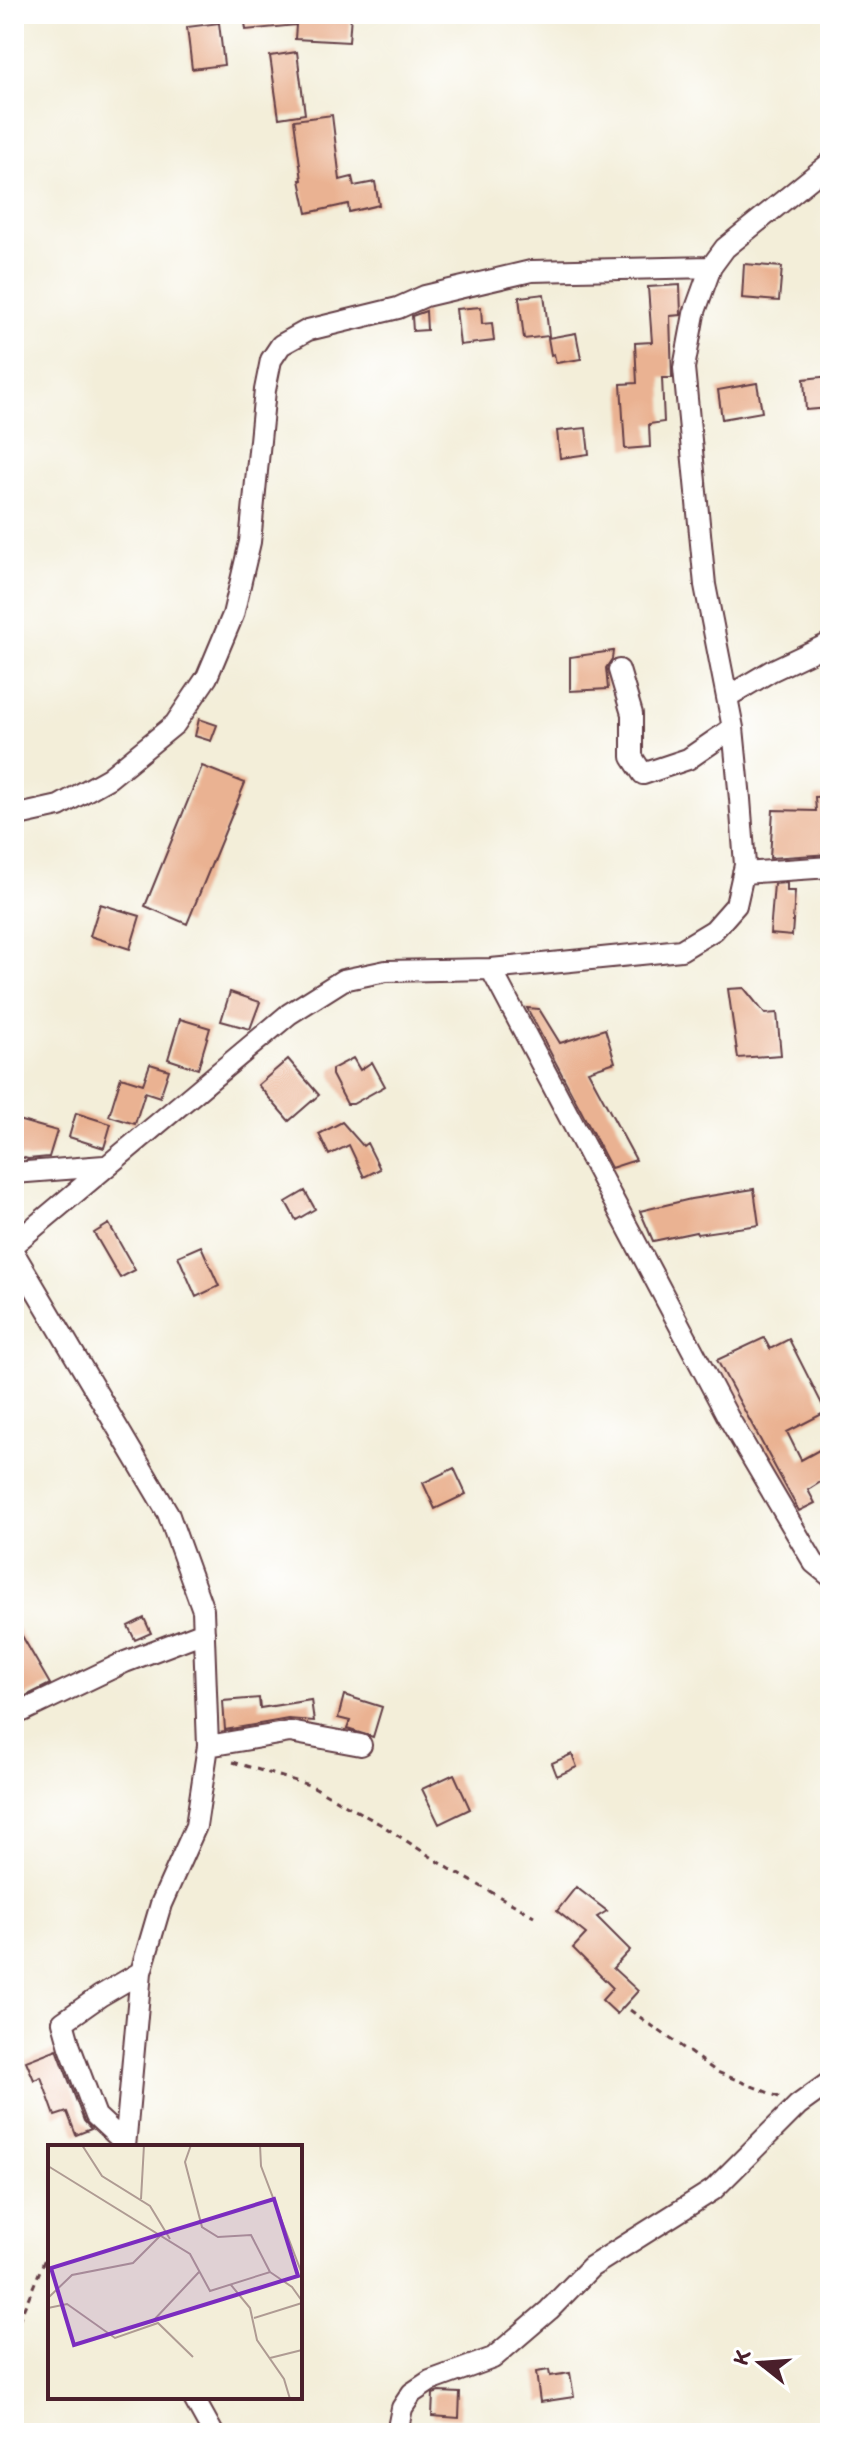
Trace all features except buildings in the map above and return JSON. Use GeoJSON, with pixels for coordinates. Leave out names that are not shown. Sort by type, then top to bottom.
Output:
{"type":"FeatureCollection","features":[{"type":"Feature","properties":{"kind":"street"},"geometry":{"type":"LineString","coordinates":[[14,1244],[289,1014],[343,980],[386,971],[491,969],[681,950],[714,930],[736,905],[745,865],[733,728],[705,585],[684,368],[694,314],[711,267],[725,248],[830,163]]}},
{"type":"Feature","properties":{"kind":"street"},"geometry":{"type":"LineString","coordinates":[[14,816],[59,806],[109,778],[175,724],[207,677],[233,615],[250,542],[265,390],[271,360],[281,345],[308,330],[398,308],[425,296],[531,271],[711,267]]}},
{"type":"Feature","properties":{"kind":"street"},"geometry":{"type":"LineString","coordinates":[[727,697],[771,671],[830,643]]}},
{"type":"Feature","properties":{"kind":"street"},"geometry":{"type":"LineString","coordinates":[[619,670],[632,714],[632,757],[643,774],[688,759],[733,728]]}},
{"type":"Feature","properties":{"kind":"street"},"geometry":{"type":"LineString","coordinates":[[743,873],[830,867]]}},
{"type":"Feature","properties":{"kind":"street"},"geometry":{"type":"LineString","coordinates":[[491,969],[728,1417],[814,1563],[830,1576]]}},
{"type":"Feature","properties":{"kind":"street"},"geometry":{"type":"LineString","coordinates":[[14,1173],[104,1166]]}},
{"type":"Feature","properties":{"kind":"street"},"geometry":{"type":"LineString","coordinates":[[14,1253],[168,1513],[203,1610],[207,1751],[196,1826],[161,1904],[141,1972],[125,2145]]}},
{"type":"Feature","properties":{"kind":"street"},"geometry":{"type":"LineString","coordinates":[[23,1711],[125,1662],[204,1632]]}},
{"type":"Feature","properties":{"kind":"street"},"geometry":{"type":"LineString","coordinates":[[207,1751],[290,1732],[361,1745]]}},
{"type":"Feature","properties":{"kind":"street"},"geometry":{"type":"LineString","coordinates":[[125,2145],[96,2116],[63,2022],[141,1972]]}},
{"type":"Feature","properties":{"kind":"street"},"geometry":{"type":"LineString","coordinates":[[397,2433],[402,2408],[412,2393],[430,2381],[493,2358],[549,2310],[591,2267],[713,2190],[798,2105],[830,2082]]}},
{"type":"Feature","properties":{"kind":"street"},"geometry":{"type":"LineString","coordinates":[[194,2399],[213,2433]]}},
{"type":"Feature","properties":{"kind":"path"},"geometry":{"type":"LineString","coordinates":[[207,1751],[312,1786],[534,1916]]}},
{"type":"Feature","properties":{"kind":"path"},"geometry":{"type":"LineString","coordinates":[[630,2010],[717,2072],[798,2105]]}},
{"type":"Feature","properties":{"kind":"path"},"geometry":{"type":"LineString","coordinates":[[14,2332],[48,2252]]}}]}
